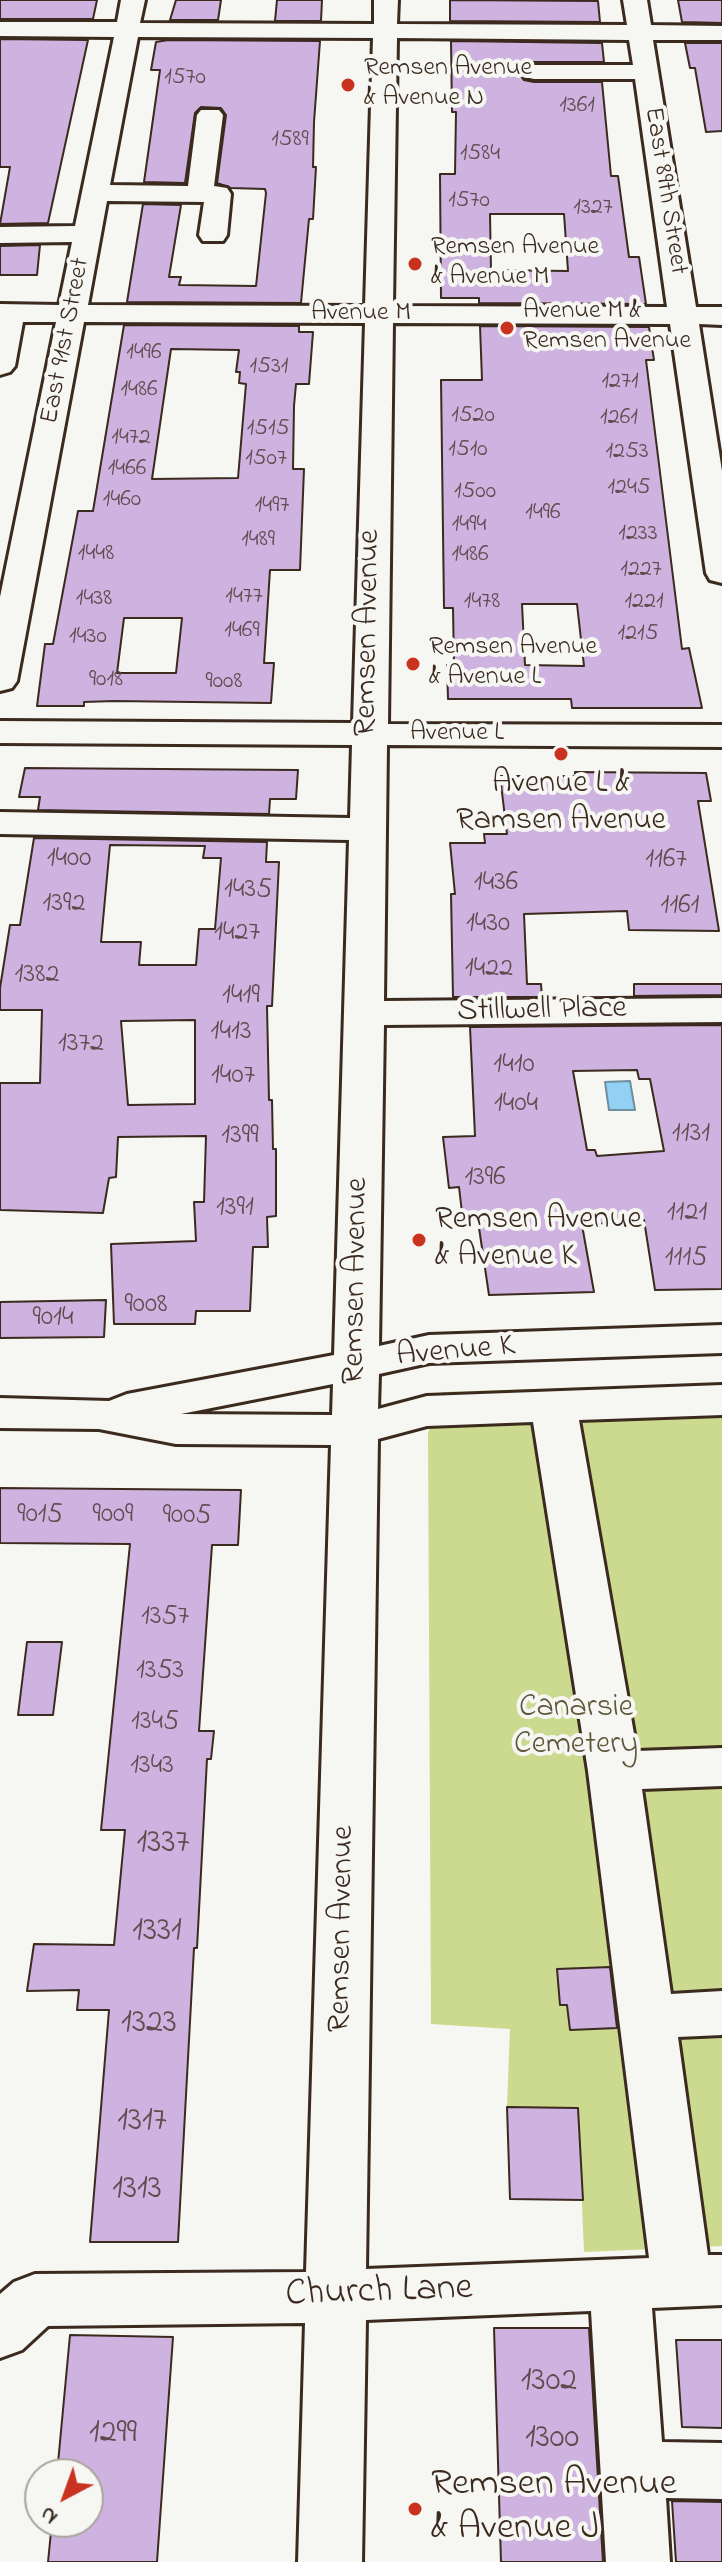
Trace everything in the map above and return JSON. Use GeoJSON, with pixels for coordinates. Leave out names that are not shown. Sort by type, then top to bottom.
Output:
{"type":"FeatureCollection","features":[{"type":"Feature","properties":{"kind":"street","name":"East 91st Street"},"geometry":{"type":"LineString","coordinates":[[0,681],[133,0]]}},
{"type":"Feature","properties":{"kind":"street","name":"Remsen Avenue"},"geometry":{"type":"LineString","coordinates":[[330,2562],[386,0]]}},
{"type":"Feature","properties":{"kind":"street","name":"East 89th Street"},"geometry":{"type":"LineString","coordinates":[[635,0],[722,573]]}},
{"type":"Feature","properties":{"kind":"street"},"geometry":{"type":"LineString","coordinates":[[0,29],[722,33]]}},
{"type":"Feature","properties":{"kind":"street"},"geometry":{"type":"LineString","coordinates":[[534,72],[646,72]]}},
{"type":"Feature","properties":{"kind":"street"},"geometry":{"type":"LineString","coordinates":[[200,193],[210,115]]}},
{"type":"Feature","properties":{"kind":"street"},"geometry":{"type":"LineString","coordinates":[[96,193],[218,194],[213,235]]}},
{"type":"Feature","properties":{"kind":"street"},"geometry":{"type":"LineString","coordinates":[[0,235],[88,234]]}},
{"type":"Feature","properties":{"kind":"street"},"geometry":{"type":"LineString","coordinates":[[0,366],[5,313]]}},
{"type":"Feature","properties":{"kind":"street","name":"Avenue M"},"geometry":{"type":"LineString","coordinates":[[5,313],[722,316]]}},
{"type":"Feature","properties":{"kind":"street","name":"Avenue L"},"geometry":{"type":"LineString","coordinates":[[0,732],[722,736]]}},
{"type":"Feature","properties":{"kind":"street"},"geometry":{"type":"LineString","coordinates":[[0,823],[366,829]]}},
{"type":"Feature","properties":{"kind":"street","name":"Stillwell Place"},"geometry":{"type":"LineString","coordinates":[[362,1013],[722,1010]]}},
{"type":"Feature","properties":{"kind":"street","name":"Avenue K"},"geometry":{"type":"LineString","coordinates":[[99,1414],[429,1349],[722,1339]]}},
{"type":"Feature","properties":{"kind":"street","name":"Avenue K"},"geometry":{"type":"LineString","coordinates":[[0,1413],[99,1414],[176,1429],[355,1430],[427,1411],[722,1400]]}},
{"type":"Feature","properties":{"kind":"street"},"geometry":{"type":"LineString","coordinates":[[554,1406],[614,1771],[645,2017],[702,2281]]}},
{"type":"Feature","properties":{"kind":"street"},"geometry":{"type":"LineString","coordinates":[[614,1771],[722,1767]]}},
{"type":"Feature","properties":{"kind":"street"},"geometry":{"type":"LineString","coordinates":[[645,2017],[722,2013]]}},
{"type":"Feature","properties":{"kind":"street","name":"Church Lane"},"geometry":{"type":"LineString","coordinates":[[18,2316],[240,2300],[702,2281]]}},
{"type":"Feature","properties":{"kind":"street"},"geometry":{"type":"LineString","coordinates":[[620,2284],[638,2562]]}},
{"type":"Feature","properties":{"kind":"street"},"geometry":{"type":"LineString","coordinates":[[632,2469],[722,2471]]}},
{"type":"Feature","properties":{"kind":"green space","name":"Canarsie Cemetery"},"geometry":{"type":"Polygon","coordinates":[[[722,1383],[722,2246],[584,2252],[578,2108],[507,2107],[510,2029],[431,2024],[428,1433],[442,1392],[722,1383]]]}},
{"type":"Feature","properties":{"kind":"water"},"geometry":{"type":"Polygon","coordinates":[[[630,1081],[635,1110],[609,1110],[605,1082],[630,1081]]]}},
{"type":"Feature","properties":{"kind":"building"},"geometry":{"type":"Polygon","coordinates":[[[0,0],[97,0],[93,19],[0,19],[0,0]]]}},
{"type":"Feature","properties":{"kind":"building"},"geometry":{"type":"Polygon","coordinates":[[[176,0],[221,0],[218,20],[170,20],[176,0]]]}},
{"type":"Feature","properties":{"kind":"building"},"geometry":{"type":"Polygon","coordinates":[[[277,0],[322,0],[321,21],[275,21],[277,0]]]}},
{"type":"Feature","properties":{"kind":"building"},"geometry":{"type":"Polygon","coordinates":[[[450,0],[598,1],[600,22],[450,21],[450,0]]]}},
{"type":"Feature","properties":{"kind":"building"},"geometry":{"type":"Polygon","coordinates":[[[678,0],[722,0],[722,23],[682,22],[678,0]]]}},
{"type":"Feature","properties":{"kind":"building"},"geometry":{"type":"Polygon","coordinates":[[[0,39],[88,40],[48,223],[0,224],[10,167],[0,167],[0,39]]]}},
{"type":"Feature","properties":{"kind":"building"},"geometry":{"type":"Polygon","coordinates":[[[320,41],[314,122],[313,167],[316,167],[313,219],[309,219],[301,303],[127,302],[143,204],[181,205],[169,277],[181,277],[179,285],[256,286],[266,193],[265,189],[231,188],[217,183],[226,115],[221,108],[201,107],[195,113],[185,183],[144,182],[160,70],[151,70],[156,42],[320,41]]]}},
{"type":"Feature","properties":{"kind":"building"},"geometry":{"type":"Polygon","coordinates":[[[451,41],[602,43],[604,62],[533,62],[522,65],[519,74],[524,80],[534,82],[602,82],[611,176],[618,176],[629,257],[639,257],[646,304],[479,303],[479,298],[441,298],[440,174],[455,174],[456,112],[452,112],[451,41]],[[490,214],[491,270],[568,271],[564,214],[490,214]]]}},
{"type":"Feature","properties":{"kind":"building"},"geometry":{"type":"Polygon","coordinates":[[[685,43],[722,43],[722,131],[706,132],[695,68],[690,68],[685,43]]]}},
{"type":"Feature","properties":{"kind":"building"},"geometry":{"type":"Polygon","coordinates":[[[40,245],[37,275],[0,275],[0,246],[40,245]]]}},
{"type":"Feature","properties":{"kind":"building"},"geometry":{"type":"Polygon","coordinates":[[[124,325],[299,326],[299,332],[313,332],[309,384],[296,384],[294,406],[293,469],[304,469],[300,570],[270,570],[264,663],[274,663],[271,703],[114,701],[84,702],[84,706],[37,706],[45,644],[53,644],[78,511],[93,511],[124,325]],[[171,349],[152,479],[238,478],[246,384],[239,383],[240,372],[236,372],[239,350],[171,349]],[[124,618],[117,673],[176,673],[182,618],[124,618]]]}},
{"type":"Feature","properties":{"kind":"building"},"geometry":{"type":"Polygon","coordinates":[[[480,326],[649,327],[654,360],[646,360],[682,649],[689,648],[702,708],[572,708],[571,699],[448,699],[447,665],[454,665],[453,608],[444,608],[441,380],[482,380],[480,326]],[[522,604],[525,665],[584,666],[577,604],[522,604]]]}},
{"type":"Feature","properties":{"kind":"building"},"geometry":{"type":"Polygon","coordinates":[[[25,768],[298,770],[296,799],[270,799],[269,814],[38,810],[40,797],[19,797],[25,768]]]}},
{"type":"Feature","properties":{"kind":"building"},"geometry":{"type":"Polygon","coordinates":[[[575,772],[706,773],[711,801],[698,801],[719,931],[629,930],[627,911],[524,914],[527,984],[541,984],[542,997],[453,997],[451,894],[455,894],[450,843],[485,843],[484,834],[507,834],[500,776],[575,776],[575,772]]]}},
{"type":"Feature","properties":{"kind":"building"},"geometry":{"type":"Polygon","coordinates":[[[34,838],[267,842],[266,862],[279,862],[272,1006],[267,1006],[269,1100],[272,1100],[273,1149],[276,1149],[276,1216],[267,1217],[268,1247],[253,1247],[250,1311],[196,1311],[195,1324],[114,1324],[111,1244],[196,1241],[194,1202],[204,1202],[206,1136],[118,1137],[116,1177],[109,1178],[103,1213],[0,1210],[0,1083],[40,1083],[42,1010],[0,1010],[0,988],[10,925],[20,925],[34,838]],[[110,845],[101,942],[141,942],[139,965],[196,965],[199,929],[215,929],[221,858],[203,858],[205,846],[110,845]],[[195,1020],[121,1021],[128,1105],[195,1104],[195,1020]]]}},
{"type":"Feature","properties":{"kind":"building"},"geometry":{"type":"Polygon","coordinates":[[[634,984],[722,984],[722,995],[634,996],[634,984]]]}},
{"type":"Feature","properties":{"kind":"building"},"geometry":{"type":"Polygon","coordinates":[[[722,1025],[722,1289],[655,1290],[644,1220],[582,1225],[594,1292],[489,1295],[478,1221],[463,1221],[459,1187],[449,1188],[443,1137],[475,1136],[470,1027],[722,1025]],[[637,1070],[573,1071],[587,1150],[595,1150],[597,1156],[664,1151],[650,1079],[639,1079],[637,1070]]]}},
{"type":"Feature","properties":{"kind":"building"},"geometry":{"type":"Polygon","coordinates":[[[106,1300],[104,1337],[0,1338],[0,1302],[106,1300]]]}},
{"type":"Feature","properties":{"kind":"building"},"geometry":{"type":"Polygon","coordinates":[[[0,1488],[241,1490],[238,1545],[212,1545],[199,1731],[214,1731],[211,1759],[207,1759],[178,2242],[90,2242],[109,2010],[77,2010],[79,1990],[27,1991],[34,1944],[114,1945],[125,1830],[101,1830],[130,1544],[0,1543],[0,1488]]]}},
{"type":"Feature","properties":{"kind":"building"},"geometry":{"type":"Polygon","coordinates":[[[27,1642],[62,1642],[53,1715],[18,1715],[27,1642]]]}},
{"type":"Feature","properties":{"kind":"building"},"geometry":{"type":"Polygon","coordinates":[[[610,1967],[617,2028],[570,2030],[567,2005],[560,2005],[557,1969],[610,1967]]]}},
{"type":"Feature","properties":{"kind":"building"},"geometry":{"type":"Polygon","coordinates":[[[507,2107],[578,2108],[583,2200],[510,2199],[507,2107]]]}},
{"type":"Feature","properties":{"kind":"building"},"geometry":{"type":"Polygon","coordinates":[[[494,2328],[589,2328],[603,2562],[501,2562],[494,2328]]]}},
{"type":"Feature","properties":{"kind":"building"},"geometry":{"type":"Polygon","coordinates":[[[70,2335],[173,2337],[157,2562],[48,2562],[50,2538],[104,2538],[104,2458],[58,2458],[70,2335]]]}},
{"type":"Feature","properties":{"kind":"building"},"geometry":{"type":"Polygon","coordinates":[[[676,2340],[722,2340],[722,2428],[682,2427],[676,2340]]]}},
{"type":"Feature","properties":{"kind":"building"},"geometry":{"type":"Polygon","coordinates":[[[672,2501],[722,2502],[722,2562],[676,2562],[672,2501]]]}},
{"type":"Feature","properties":{"kind":"place","name":"Remsen Avenue & Avenue N"},"geometry":{"type":"Point","coordinates":[348,85]}},
{"type":"Feature","properties":{"kind":"place","name":"Remsen Avenue & Avenue M"},"geometry":{"type":"Point","coordinates":[415,264]}},
{"type":"Feature","properties":{"kind":"place","name":"Avenue M & Remsen Avenue"},"geometry":{"type":"Point","coordinates":[507,328]}},
{"type":"Feature","properties":{"kind":"place","name":"Remsen Avenue & Avenue L"},"geometry":{"type":"Point","coordinates":[413,664]}},
{"type":"Feature","properties":{"kind":"place","name":"Avenue L & Ramsen Avenue"},"geometry":{"type":"Point","coordinates":[561,754]}},
{"type":"Feature","properties":{"kind":"place","name":"Remsen Avenue & Avenue K"},"geometry":{"type":"Point","coordinates":[419,1240]}},
{"type":"Feature","properties":{"kind":"place","name":"Remsen Avenue & Avenue J"},"geometry":{"type":"Point","coordinates":[415,2509]}}]}
